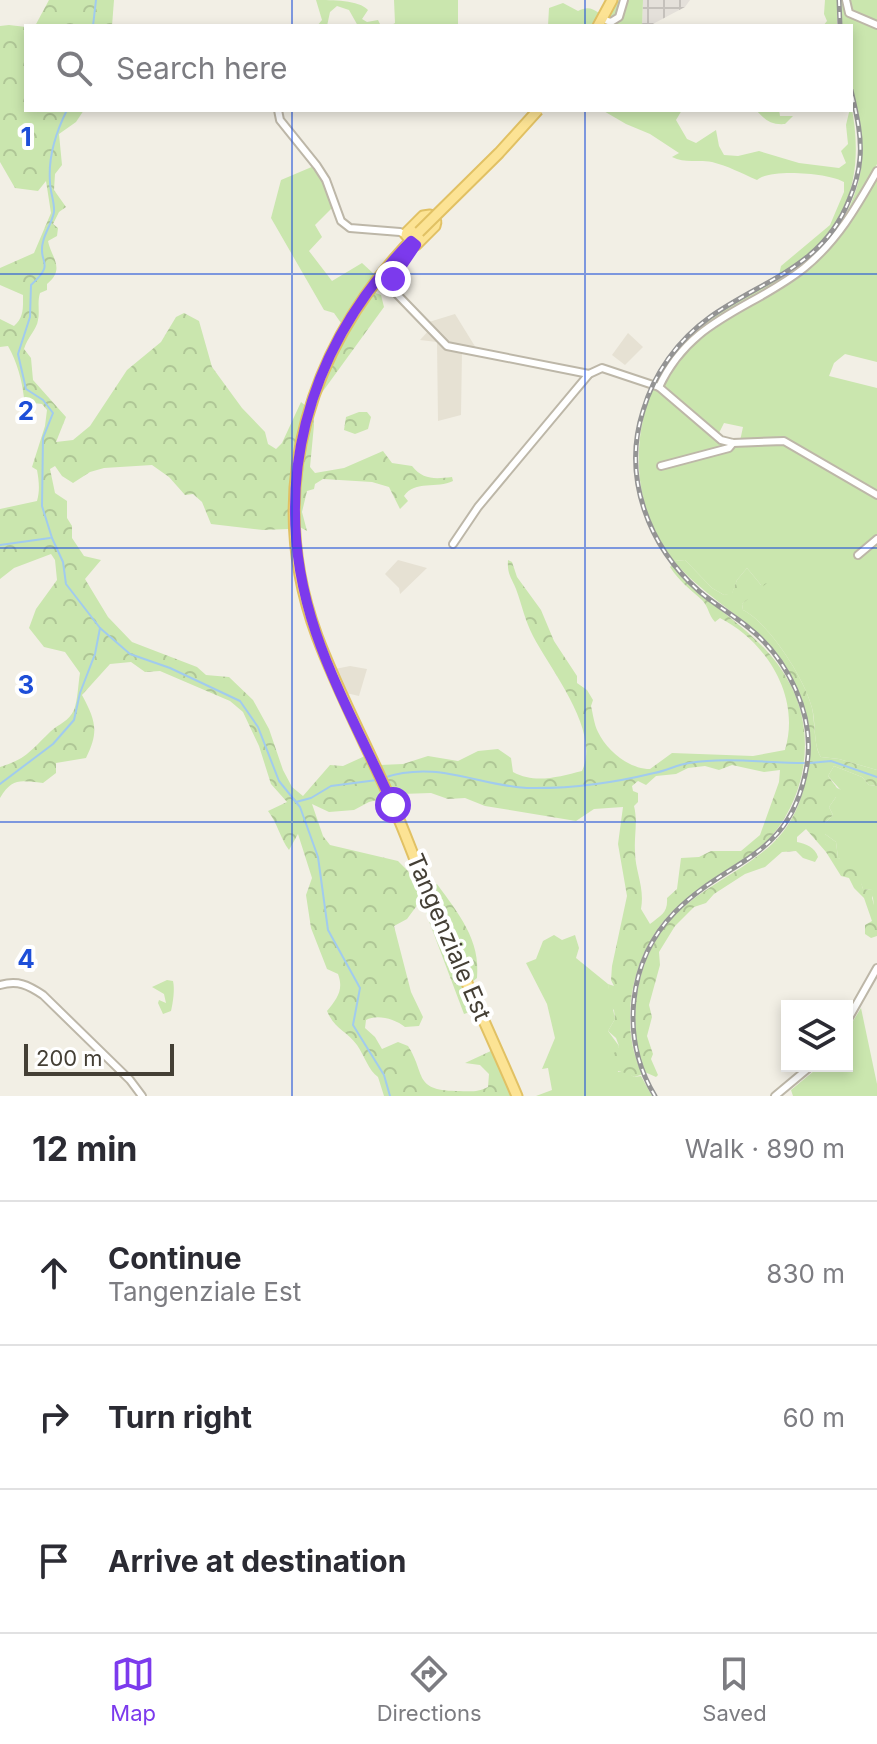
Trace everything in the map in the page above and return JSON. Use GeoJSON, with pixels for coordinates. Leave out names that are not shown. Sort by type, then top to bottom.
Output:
{"type":"FeatureCollection","features":[{"type":"Feature","properties":{"kind":"main road"},"geometry":{"type":"LineString","coordinates":[[600,22],[612,0]]}},
{"type":"Feature","properties":{"kind":"main road","name":"Tangenziale Est"},"geometry":{"type":"LineString","coordinates":[[517,1096],[393,805],[316,635],[300,575],[294,532],[297,464],[305,422],[318,380],[343,328],[382,273],[411,240],[536,112]]}},
{"type":"Feature","properties":{"kind":"street"},"geometry":{"type":"LineString","coordinates":[[600,22],[611,22],[619,17],[624,0]]}},
{"type":"Feature","properties":{"kind":"street"},"geometry":{"type":"LineString","coordinates":[[846,0],[849,13],[877,25]]}},
{"type":"Feature","properties":{"kind":"street"},"geometry":{"type":"LineString","coordinates":[[278,112],[280,120],[326,180],[341,221],[350,228],[400,232],[411,240],[396,271],[392,289],[447,346],[589,374],[607,368],[659,387],[721,440],[733,443],[784,441],[877,495]]}},
{"type":"Feature","properties":{"kind":"street"},"geometry":{"type":"LineString","coordinates":[[659,387],[676,360],[710,325],[786,281],[832,244],[851,218],[877,171]]}},
{"type":"Feature","properties":{"kind":"street"},"geometry":{"type":"LineString","coordinates":[[453,544],[478,507],[589,374]]}},
{"type":"Feature","properties":{"kind":"street"},"geometry":{"type":"LineString","coordinates":[[661,466],[729,448],[733,443]]}},
{"type":"Feature","properties":{"kind":"street"},"geometry":{"type":"LineString","coordinates":[[858,555],[877,539]]}},
{"type":"Feature","properties":{"kind":"street"},"geometry":{"type":"LineString","coordinates":[[853,1010],[877,968]]}},
{"type":"Feature","properties":{"kind":"street"},"geometry":{"type":"LineString","coordinates":[[0,985],[16,982],[30,986],[43,995],[130,1080],[142,1096]]}},
{"type":"Feature","properties":{"kind":"street"},"geometry":{"type":"LineString","coordinates":[[775,1096],[804,1072]]}},
{"type":"Feature","properties":{"kind":"shaded area"},"geometry":{"type":"Polygon","coordinates":[[[643,0],[690,0],[685,7],[653,24],[642,24],[643,0]]]}},
{"type":"Feature","properties":{"kind":"shaded area"},"geometry":{"type":"Polygon","coordinates":[[[455,314],[476,348],[462,351],[461,415],[438,421],[437,342],[420,340],[432,327],[429,322],[455,314]]]}},
{"type":"Feature","properties":{"kind":"shaded area"},"geometry":{"type":"Polygon","coordinates":[[[628,333],[643,347],[625,365],[612,355],[628,333]]]}},
{"type":"Feature","properties":{"kind":"shaded area"},"geometry":{"type":"Polygon","coordinates":[[[398,560],[427,568],[400,594],[399,588],[385,574],[398,560]]]}},
{"type":"Feature","properties":{"kind":"shaded area"},"geometry":{"type":"Polygon","coordinates":[[[350,666],[367,669],[359,696],[346,693],[335,669],[350,666]]]}},
{"type":"Feature","properties":{"kind":"green space"},"geometry":{"type":"Polygon","coordinates":[[[49,0],[114,0],[112,24],[36,24],[49,0]]]}},
{"type":"Feature","properties":{"kind":"green space"},"geometry":{"type":"Polygon","coordinates":[[[316,0],[358,4],[368,10],[362,19],[367,22],[378,20],[380,24],[357,24],[349,10],[337,6],[330,12],[327,24],[319,24],[322,20],[316,0]]]}},
{"type":"Feature","properties":{"kind":"green space"},"geometry":{"type":"Polygon","coordinates":[[[394,0],[458,0],[458,24],[395,23],[394,0]]]}},
{"type":"Feature","properties":{"kind":"green space"},"geometry":{"type":"Polygon","coordinates":[[[619,0],[643,0],[642,24],[604,24],[619,0]]]}},
{"type":"Feature","properties":{"kind":"green space"},"geometry":{"type":"Polygon","coordinates":[[[825,0],[837,0],[837,24],[825,24],[827,21],[825,0]]]}},
{"type":"Feature","properties":{"kind":"green space"},"geometry":{"type":"Polygon","coordinates":[[[841,0],[877,0],[877,164],[872,175],[877,176],[877,362],[845,354],[834,363],[829,376],[877,388],[877,492],[788,441],[740,441],[743,427],[724,423],[718,435],[656,383],[674,351],[699,327],[791,270],[819,248],[842,220],[858,183],[862,157],[853,94],[853,24],[842,24],[841,0]]]}},
{"type":"Feature","properties":{"kind":"green space"},"geometry":{"type":"Polygon","coordinates":[[[563,3],[578,11],[588,8],[599,13],[599,24],[548,24],[549,8],[563,3]]]}},
{"type":"Feature","properties":{"kind":"green space"},"geometry":{"type":"Polygon","coordinates":[[[0,26],[24,27],[24,112],[83,112],[76,122],[59,134],[62,165],[55,174],[54,190],[66,207],[59,212],[53,224],[58,228],[57,236],[48,241],[56,263],[56,273],[47,284],[47,290],[40,293],[39,317],[24,349],[31,358],[33,380],[66,417],[56,442],[73,440],[90,426],[127,370],[161,342],[176,317],[184,313],[199,321],[212,367],[242,408],[265,432],[268,444],[276,449],[282,443],[301,402],[306,406],[294,463],[289,529],[263,530],[211,524],[202,502],[193,494],[185,495],[169,477],[152,465],[104,468],[90,472],[73,483],[62,476],[55,466],[50,469],[55,493],[67,501],[72,538],[84,556],[101,560],[85,579],[108,617],[132,642],[197,667],[206,675],[229,677],[253,700],[269,729],[292,787],[303,796],[330,765],[343,766],[365,756],[380,765],[403,764],[428,756],[458,761],[478,751],[498,749],[511,758],[513,772],[521,776],[547,778],[582,771],[586,755],[580,720],[530,630],[509,572],[508,560],[541,610],[554,641],[577,676],[577,683],[587,690],[593,700],[594,719],[602,739],[620,758],[634,766],[650,769],[672,753],[753,756],[785,750],[789,730],[788,710],[776,673],[752,641],[737,628],[720,618],[715,622],[704,603],[677,577],[670,567],[672,565],[702,595],[750,634],[778,665],[799,707],[805,754],[793,801],[767,841],[749,857],[684,901],[649,943],[640,964],[630,1007],[634,1051],[641,1071],[644,1070],[638,1050],[636,1007],[638,986],[653,946],[664,928],[689,902],[772,844],[787,827],[805,784],[808,736],[798,690],[788,670],[763,639],[702,589],[674,561],[685,560],[712,588],[724,595],[732,593],[737,580],[747,568],[761,585],[767,583],[742,604],[743,610],[774,639],[802,682],[812,708],[821,757],[877,770],[877,786],[869,785],[862,777],[834,766],[828,776],[837,788],[851,794],[836,797],[829,807],[833,815],[825,823],[825,834],[836,842],[838,858],[863,865],[867,873],[861,882],[863,889],[872,890],[874,905],[877,906],[877,936],[871,938],[865,934],[865,925],[872,921],[864,898],[849,878],[841,876],[806,829],[797,837],[797,842],[815,851],[818,857],[815,862],[803,858],[796,851],[782,852],[765,867],[745,874],[714,894],[706,903],[694,907],[675,926],[659,952],[660,965],[649,1005],[652,1017],[647,1036],[658,1075],[647,1073],[634,1077],[613,1069],[608,1062],[608,1055],[616,1052],[619,1046],[608,1031],[615,1019],[614,1010],[604,1001],[609,994],[608,984],[614,986],[612,966],[627,896],[618,844],[623,807],[594,809],[576,821],[485,806],[465,798],[448,799],[431,793],[401,794],[369,802],[354,810],[329,812],[312,804],[323,836],[330,845],[398,861],[408,871],[420,895],[425,892],[476,1010],[464,1014],[421,900],[407,919],[394,926],[411,992],[423,1017],[419,1026],[405,1027],[386,1018],[375,1017],[366,1020],[365,1028],[382,1049],[398,1042],[408,1046],[423,1079],[442,1090],[472,1091],[488,1087],[489,1074],[480,1065],[465,1063],[493,1050],[511,1096],[384,1096],[378,1077],[357,1045],[327,1011],[338,994],[340,980],[338,974],[327,969],[311,928],[306,895],[312,878],[298,834],[289,850],[268,811],[287,802],[271,784],[259,746],[243,712],[230,701],[160,671],[145,672],[131,662],[110,664],[82,695],[94,726],[93,741],[86,758],[56,763],[56,773],[43,783],[13,783],[0,798],[0,767],[23,757],[69,717],[75,706],[80,673],[65,652],[44,647],[29,628],[36,609],[57,580],[55,560],[51,554],[14,568],[0,579],[0,509],[37,501],[38,474],[32,467],[47,410],[42,404],[24,398],[19,371],[11,352],[8,346],[0,347],[0,319],[14,326],[17,323],[23,308],[23,295],[0,285],[0,268],[34,253],[51,213],[46,181],[38,191],[15,188],[0,162],[0,26]],[[732,765],[719,770],[705,766],[656,776],[646,785],[638,781],[632,786],[633,791],[638,793],[638,802],[634,806],[635,859],[642,894],[641,909],[650,924],[663,913],[667,898],[677,889],[681,858],[699,857],[711,851],[741,851],[760,835],[779,782],[780,770],[764,772],[732,765]]]}},
{"type":"Feature","properties":{"kind":"green space"},"geometry":{"type":"Polygon","coordinates":[[[605,112],[681,112],[676,120],[687,139],[696,143],[716,130],[724,155],[738,156],[759,151],[799,163],[839,168],[846,163],[841,151],[848,144],[846,125],[849,112],[852,112],[856,156],[846,203],[821,242],[779,275],[781,266],[830,225],[844,192],[844,182],[800,173],[774,174],[757,180],[712,162],[677,159],[672,157],[679,153],[650,134],[605,112]]]}},
{"type":"Feature","properties":{"kind":"green space"},"geometry":{"type":"Polygon","coordinates":[[[758,112],[779,112],[780,116],[793,116],[785,124],[765,119],[758,112]]]}},
{"type":"Feature","properties":{"kind":"green space"},"geometry":{"type":"Polygon","coordinates":[[[314,166],[325,185],[332,208],[315,225],[322,237],[309,251],[332,281],[362,263],[375,275],[341,323],[334,313],[324,310],[271,218],[281,180],[314,166]]]}},
{"type":"Feature","properties":{"kind":"green space"},"geometry":{"type":"Polygon","coordinates":[[[373,292],[381,295],[384,307],[318,398],[341,343],[373,292]]]}},
{"type":"Feature","properties":{"kind":"green space"},"geometry":{"type":"Polygon","coordinates":[[[654,386],[722,442],[784,443],[877,496],[877,770],[821,757],[812,708],[802,682],[774,639],[743,610],[742,604],[761,585],[747,568],[737,580],[732,594],[724,595],[712,588],[685,560],[674,561],[661,542],[650,521],[644,499],[639,454],[641,430],[654,386]]]}},
{"type":"Feature","properties":{"kind":"green space"},"geometry":{"type":"Polygon","coordinates":[[[367,412],[371,417],[368,429],[355,434],[344,430],[346,417],[367,412]]]}},
{"type":"Feature","properties":{"kind":"green space"},"geometry":{"type":"Polygon","coordinates":[[[313,413],[310,467],[315,473],[344,468],[383,451],[392,463],[412,466],[430,478],[452,477],[453,481],[414,488],[404,496],[408,501],[400,509],[389,487],[372,482],[323,479],[315,484],[314,489],[307,491],[302,512],[307,531],[298,526],[300,464],[313,413]]]}},
{"type":"Feature","properties":{"kind":"green space"},"geometry":{"type":"Polygon","coordinates":[[[834,766],[862,777],[869,785],[877,786],[877,906],[874,906],[872,890],[863,889],[854,870],[838,858],[836,842],[825,834],[825,823],[833,815],[829,807],[836,797],[847,797],[828,776],[834,766]]]}},
{"type":"Feature","properties":{"kind":"green space"},"geometry":{"type":"Polygon","coordinates":[[[437,884],[472,939],[477,978],[471,983],[430,888],[437,884]]]}},
{"type":"Feature","properties":{"kind":"green space"},"geometry":{"type":"Polygon","coordinates":[[[554,935],[562,940],[575,935],[579,948],[576,958],[608,984],[615,1019],[608,1031],[619,1046],[618,1072],[641,1076],[652,1096],[536,1096],[552,1090],[548,1068],[542,1069],[555,1038],[547,1004],[526,963],[536,959],[543,941],[554,935]]]}},
{"type":"Feature","properties":{"kind":"green space"},"geometry":{"type":"Polygon","coordinates":[[[167,980],[173,981],[173,1000],[171,1011],[163,1014],[158,1003],[159,1000],[166,1003],[164,994],[152,987],[167,980]]]}},
{"type":"Feature","properties":{"kind":"green space"},"geometry":{"type":"Polygon","coordinates":[[[861,1008],[877,1096],[793,1096],[791,1090],[813,1072],[853,1072],[853,1021],[861,1008]]]}},
{"type":"Feature","properties":{"kind":"waterway"},"geometry":{"type":"LineString","coordinates":[[93,24],[96,0]]}},
{"type":"Feature","properties":{"kind":"waterway"},"geometry":{"type":"LineString","coordinates":[[66,112],[56,136],[50,163],[54,212],[43,242],[45,267],[31,285],[30,317],[18,354],[26,389],[43,400],[53,413],[43,438],[42,506],[63,562],[66,584],[100,628],[130,654],[170,668],[240,701],[258,727],[279,781],[300,807],[318,857],[328,930],[360,988],[353,1025],[384,1075],[390,1096]]}},
{"type":"Feature","properties":{"kind":"waterway"},"geometry":{"type":"LineString","coordinates":[[0,545],[50,538]]}},
{"type":"Feature","properties":{"kind":"waterway"},"geometry":{"type":"LineString","coordinates":[[0,784],[53,744],[74,720],[100,628]]}},
{"type":"Feature","properties":{"kind":"waterway"},"geometry":{"type":"LineString","coordinates":[[383,778],[403,773],[439,772],[508,786],[559,787],[623,780],[703,761],[804,763]]}},
{"type":"Feature","properties":{"kind":"waterway"},"geometry":{"type":"LineString","coordinates":[[810,763],[831,761],[877,777]]}},
{"type":"Feature","properties":{"kind":"waterway"},"geometry":{"type":"LineString","coordinates":[[296,802],[311,798],[331,786],[377,780]]}},
{"type":"Feature","properties":{"kind":"railway"},"geometry":{"type":"LineString","coordinates":[[839,0],[840,24]]}},
{"type":"Feature","properties":{"kind":"railway"},"geometry":{"type":"LineString","coordinates":[[655,1096],[644,1073],[633,1025],[638,976],[647,953],[675,912],[755,854],[787,820],[799,796],[808,746],[807,727],[796,689],[776,655],[749,628],[705,596],[681,573],[653,532],[638,485],[637,436],[654,384],[669,358],[688,336],[710,317],[808,256],[838,223],[858,174],[859,132],[853,100]]}},
{"type":"Feature","properties":{"kind":"route"},"geometry":{"type":"LineString","coordinates":[[393,279],[416,245],[411,241],[392,260],[343,328],[318,380],[308,408],[297,464],[294,532],[300,575],[316,635],[393,805]]}}]}
